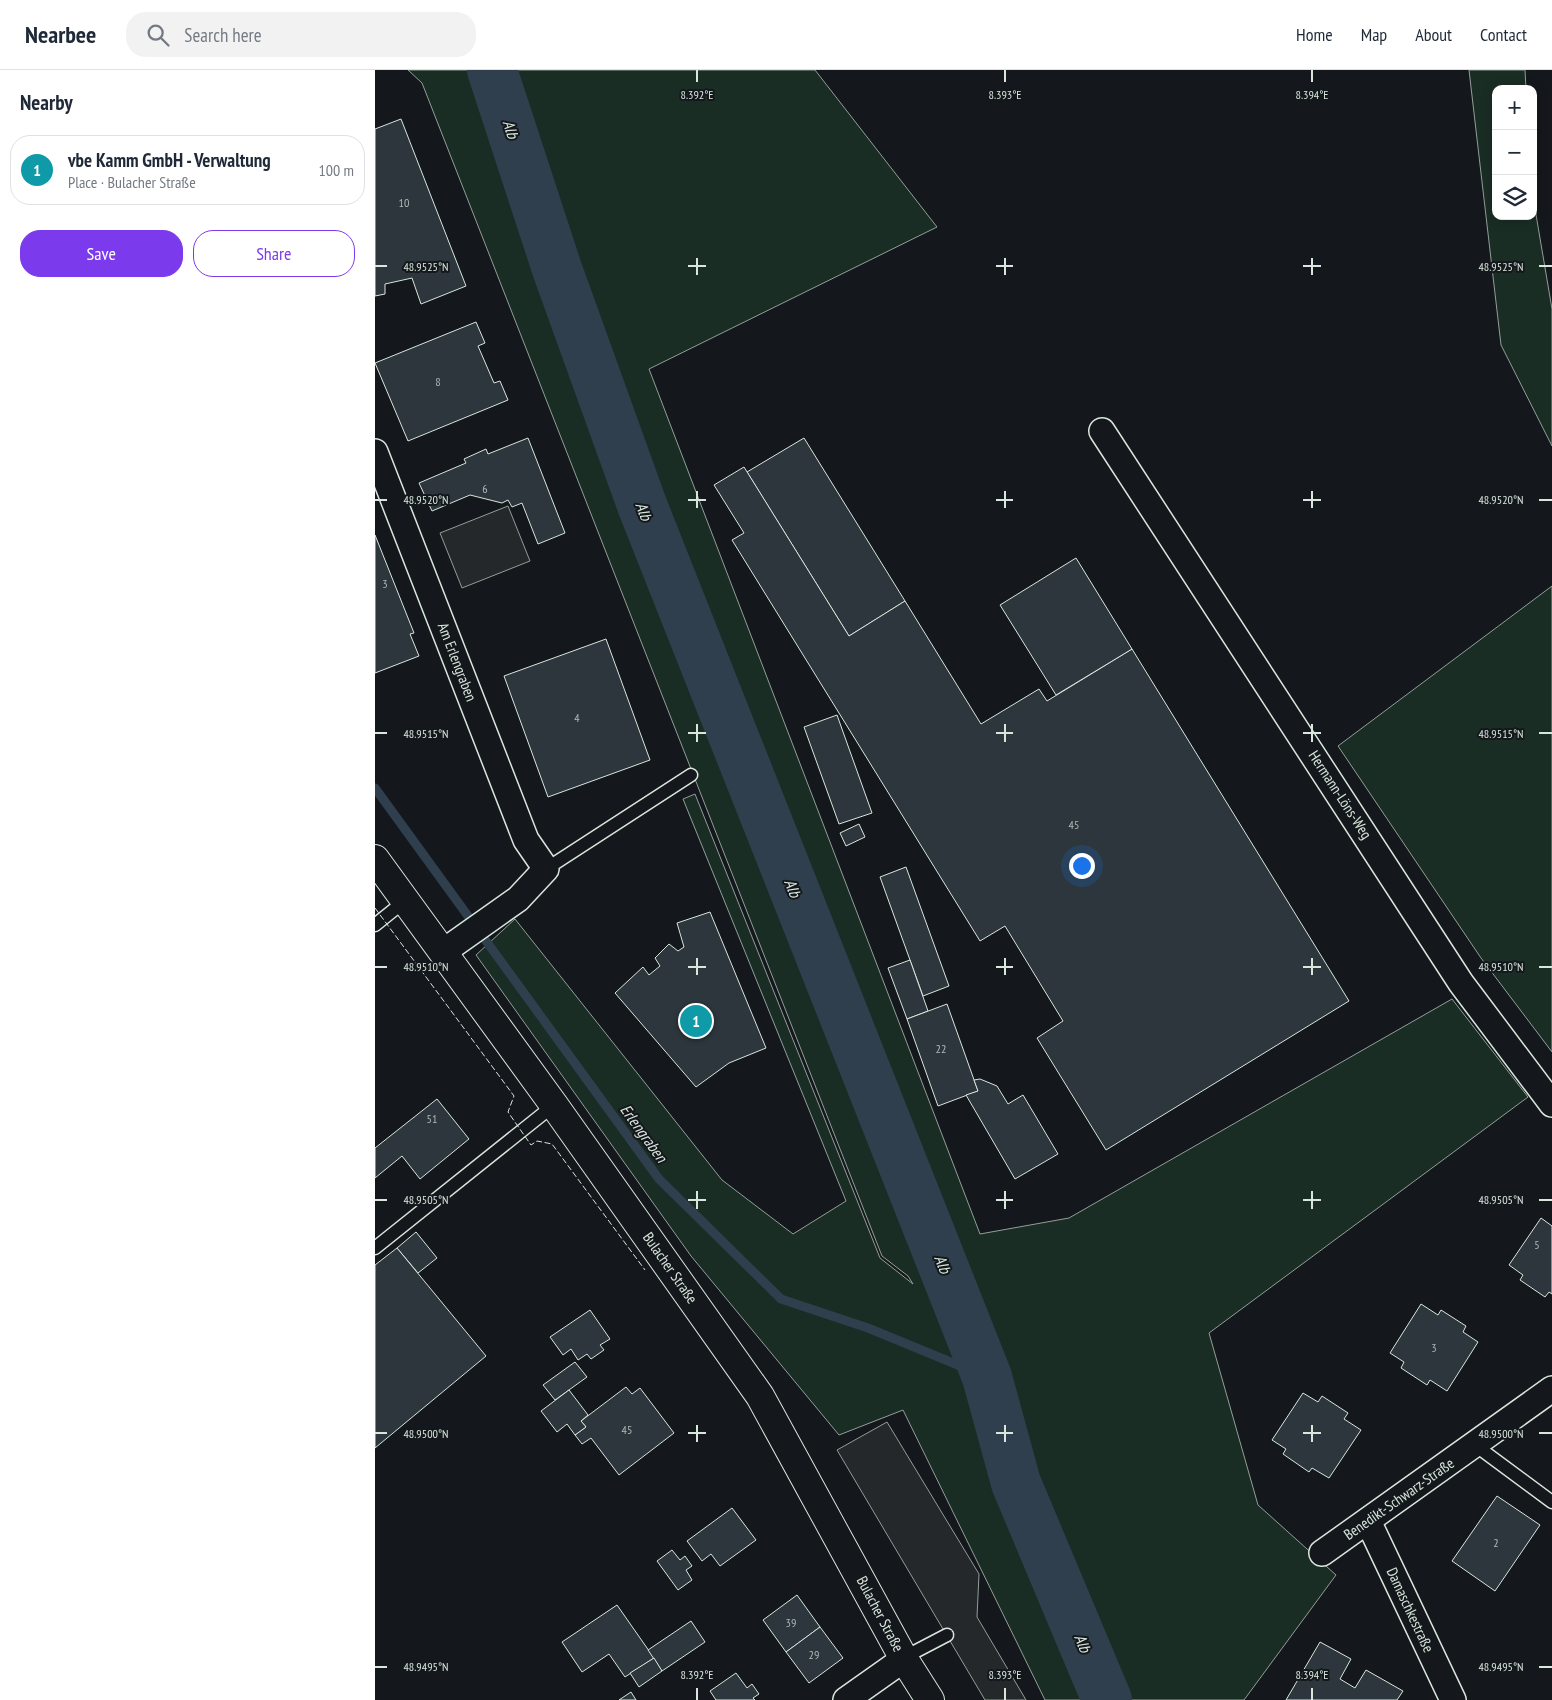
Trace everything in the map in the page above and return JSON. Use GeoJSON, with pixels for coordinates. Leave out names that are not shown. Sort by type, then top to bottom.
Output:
{"type":"FeatureCollection","features":[{"type":"Feature","properties":{"kind":"street","name":"Hermann-Löns-Weg"},"geometry":{"type":"LineString","coordinates":[[1102,431],[1461,983],[1552,1104]]}},
{"type":"Feature","properties":{"kind":"street","name":"Am Erlengraben"},"geometry":{"type":"LineString","coordinates":[[375,452],[526,840],[546,870]]}},
{"type":"Feature","properties":{"kind":"street","name":"Bulacher Straße"},"geometry":{"type":"LineString","coordinates":[[375,859],[554,1105],[760,1396],[903,1659],[929,1700]]}},
{"type":"Feature","properties":{"kind":"street"},"geometry":{"type":"LineString","coordinates":[[443,952],[518,899],[546,870]]}},
{"type":"Feature","properties":{"kind":"street","name":"Benedikt-Schwarz-Straße"},"geometry":{"type":"LineString","coordinates":[[1322,1553],[1552,1389]]}},
{"type":"Feature","properties":{"kind":"street","name":"Damaschkestraße"},"geometry":{"type":"LineString","coordinates":[[1368,1521],[1453,1700]]}},
{"type":"Feature","properties":{"kind":"street"},"geometry":{"type":"LineString","coordinates":[[846,1700],[903,1659]]}},
{"type":"Feature","properties":{"kind":"lane"},"geometry":{"type":"LineString","coordinates":[[546,870],[691,775]]}},
{"type":"Feature","properties":{"kind":"lane"},"geometry":{"type":"LineString","coordinates":[[375,925],[406,900]]}},
{"type":"Feature","properties":{"kind":"lane"},"geometry":{"type":"LineString","coordinates":[[375,1248],[554,1105]]}},
{"type":"Feature","properties":{"kind":"lane"},"geometry":{"type":"LineString","coordinates":[[1475,1445],[1552,1502]]}},
{"type":"Feature","properties":{"kind":"lane"},"geometry":{"type":"LineString","coordinates":[[903,1659],[947,1635]]}},
{"type":"Feature","properties":{"kind":"green space"},"geometry":{"type":"Polygon","coordinates":[[[408,70],[815,70],[937,227],[649,369],[980,1234],[1069,1218],[1452,999],[1528,1097],[1209,1333],[1258,1505],[1336,1575],[1244,1700],[1045,1700],[903,1410],[839,1435],[691,1256],[476,955],[515,919],[722,1180],[793,1234],[846,1201],[683,799],[695,794],[880,1258],[913,1284],[908,1276],[882,1256],[422,83],[408,70]]]}},
{"type":"Feature","properties":{"kind":"green space"},"geometry":{"type":"Polygon","coordinates":[[[1469,70],[1525,70],[1526,85],[1492,85],[1492,220],[1537,220],[1552,309],[1552,446],[1501,345],[1469,70]]]}},
{"type":"Feature","properties":{"kind":"green space"},"geometry":{"type":"Polygon","coordinates":[[[1552,586],[1552,1052],[1481,958],[1338,746],[1552,586]]]}},
{"type":"Feature","properties":{"kind":"shaded area"},"geometry":{"type":"Polygon","coordinates":[[[508,506],[530,561],[462,588],[440,533],[508,506]]]}},
{"type":"Feature","properties":{"kind":"shaded area"},"geometry":{"type":"Polygon","coordinates":[[[887,1422],[979,1574],[977,1617],[1026,1700],[985,1700],[837,1450],[887,1422]]]}},
{"type":"Feature","properties":{"kind":"building"},"geometry":{"type":"Polygon","coordinates":[[[401,119],[466,286],[421,304],[412,278],[385,284],[385,294],[375,296],[375,129],[401,119]]]}},
{"type":"Feature","properties":{"kind":"building"},"geometry":{"type":"Polygon","coordinates":[[[476,322],[485,343],[478,346],[494,383],[500,381],[508,400],[408,441],[375,363],[476,322]]]}},
{"type":"Feature","properties":{"kind":"building"},"geometry":{"type":"Polygon","coordinates":[[[528,438],[565,533],[538,544],[522,503],[512,507],[508,500],[502,503],[470,495],[432,511],[419,483],[466,463],[464,459],[486,449],[488,454],[528,438]]]}},
{"type":"Feature","properties":{"kind":"building"},"geometry":{"type":"Polygon","coordinates":[[[804,438],[905,601],[849,636],[747,472],[804,438]]]}},
{"type":"Feature","properties":{"kind":"building"},"geometry":{"type":"Polygon","coordinates":[[[744,467],[849,636],[905,601],[981,724],[1039,689],[1047,701],[1132,649],[1349,1001],[1106,1150],[1037,1038],[1063,1021],[1005,926],[980,941],[732,540],[744,533],[714,485],[744,467]]]}},
{"type":"Feature","properties":{"kind":"building"},"geometry":{"type":"Polygon","coordinates":[[[375,535],[414,633],[410,634],[419,656],[375,673],[375,535]]]}},
{"type":"Feature","properties":{"kind":"building"},"geometry":{"type":"Polygon","coordinates":[[[1076,558],[1132,649],[1056,695],[1000,605],[1076,558]]]}},
{"type":"Feature","properties":{"kind":"building"},"geometry":{"type":"Polygon","coordinates":[[[606,639],[650,760],[548,797],[504,676],[606,639]]]}},
{"type":"Feature","properties":{"kind":"building"},"geometry":{"type":"Polygon","coordinates":[[[837,715],[872,813],[839,824],[804,727],[837,715]]]}},
{"type":"Feature","properties":{"kind":"building"},"geometry":{"type":"Polygon","coordinates":[[[859,824],[865,837],[846,846],[840,833],[859,824]]]}},
{"type":"Feature","properties":{"kind":"building"},"geometry":{"type":"Polygon","coordinates":[[[906,867],[949,986],[923,996],[880,877],[906,867]]]}},
{"type":"Feature","properties":{"kind":"building"},"geometry":{"type":"Polygon","coordinates":[[[710,912],[766,1048],[729,1063],[696,1087],[615,993],[643,967],[649,975],[660,966],[655,958],[669,944],[678,951],[684,947],[677,923],[710,912]]]}},
{"type":"Feature","properties":{"kind":"building"},"geometry":{"type":"Polygon","coordinates":[[[910,960],[928,1011],[907,1019],[888,968],[910,960]]]}},
{"type":"Feature","properties":{"kind":"building"},"geometry":{"type":"Polygon","coordinates":[[[947,1004],[978,1091],[938,1106],[907,1019],[947,1004]]]}},
{"type":"Feature","properties":{"kind":"building"},"geometry":{"type":"Polygon","coordinates":[[[980,1079],[997,1086],[1008,1104],[1023,1095],[1058,1154],[1015,1179],[966,1095],[978,1091],[974,1080],[980,1079]]]}},
{"type":"Feature","properties":{"kind":"building"},"geometry":{"type":"Polygon","coordinates":[[[437,1099],[469,1139],[420,1179],[402,1156],[375,1178],[375,1148],[437,1099]]]}},
{"type":"Feature","properties":{"kind":"building"},"geometry":{"type":"Polygon","coordinates":[[[1541,1218],[1552,1226],[1552,1294],[1549,1292],[1545,1297],[1520,1280],[1523,1275],[1509,1265],[1541,1218]]]}},
{"type":"Feature","properties":{"kind":"building"},"geometry":{"type":"Polygon","coordinates":[[[416,1232],[437,1258],[418,1273],[397,1248],[416,1232]]]}},
{"type":"Feature","properties":{"kind":"building"},"geometry":{"type":"Polygon","coordinates":[[[397,1248],[486,1356],[375,1448],[375,1265],[397,1248]]]}},
{"type":"Feature","properties":{"kind":"building"},"geometry":{"type":"Polygon","coordinates":[[[1421,1304],[1438,1315],[1441,1310],[1466,1326],[1463,1332],[1478,1342],[1447,1391],[1430,1380],[1427,1385],[1401,1368],[1404,1362],[1390,1353],[1421,1304]]]}},
{"type":"Feature","properties":{"kind":"building"},"geometry":{"type":"Polygon","coordinates":[[[590,1310],[610,1339],[600,1345],[604,1350],[591,1359],[587,1354],[578,1360],[571,1349],[563,1355],[550,1337],[590,1310]]]}},
{"type":"Feature","properties":{"kind":"building"},"geometry":{"type":"Polygon","coordinates":[[[575,1362],[587,1377],[555,1400],[543,1385],[575,1362]]]}},
{"type":"Feature","properties":{"kind":"building"},"geometry":{"type":"Polygon","coordinates":[[[626,1387],[632,1394],[640,1388],[674,1433],[619,1475],[591,1438],[582,1444],[575,1435],[586,1427],[581,1421],[626,1387]]]}},
{"type":"Feature","properties":{"kind":"building"},"geometry":{"type":"Polygon","coordinates":[[[569,1390],[588,1415],[581,1421],[586,1427],[575,1435],[567,1424],[557,1432],[541,1411],[569,1390]]]}},
{"type":"Feature","properties":{"kind":"building"},"geometry":{"type":"Polygon","coordinates":[[[1303,1393],[1318,1402],[1322,1396],[1348,1413],[1344,1419],[1361,1430],[1329,1478],[1312,1468],[1309,1472],[1283,1454],[1286,1449],[1272,1440],[1303,1393]]]}},
{"type":"Feature","properties":{"kind":"building"},"geometry":{"type":"Polygon","coordinates":[[[1497,1496],[1540,1525],[1495,1591],[1452,1561],[1497,1496]]]}},
{"type":"Feature","properties":{"kind":"building"},"geometry":{"type":"Polygon","coordinates":[[[732,1508],[756,1540],[720,1566],[711,1554],[702,1561],[687,1541],[732,1508]]]}},
{"type":"Feature","properties":{"kind":"building"},"geometry":{"type":"Polygon","coordinates":[[[672,1550],[680,1560],[685,1556],[692,1566],[686,1570],[692,1580],[678,1590],[657,1561],[672,1550]]]}},
{"type":"Feature","properties":{"kind":"building"},"geometry":{"type":"Polygon","coordinates":[[[797,1595],[820,1627],[786,1652],[763,1620],[797,1595]]]}},
{"type":"Feature","properties":{"kind":"building"},"geometry":{"type":"Polygon","coordinates":[[[617,1605],[654,1658],[625,1677],[609,1654],[582,1672],[562,1642],[617,1605]]]}},
{"type":"Feature","properties":{"kind":"building"},"geometry":{"type":"Polygon","coordinates":[[[691,1621],[705,1642],[662,1671],[648,1650],[691,1621]]]}},
{"type":"Feature","properties":{"kind":"building"},"geometry":{"type":"Polygon","coordinates":[[[820,1627],[843,1658],[809,1683],[786,1652],[820,1627]]]}},
{"type":"Feature","properties":{"kind":"building"},"geometry":{"type":"Polygon","coordinates":[[[1320,1642],[1351,1659],[1340,1679],[1355,1688],[1366,1670],[1403,1691],[1397,1700],[1286,1700],[1320,1642]]]}},
{"type":"Feature","properties":{"kind":"building"},"geometry":{"type":"Polygon","coordinates":[[[654,1658],[662,1671],[639,1687],[630,1673],[654,1658]]]}},
{"type":"Feature","properties":{"kind":"building"},"geometry":{"type":"Polygon","coordinates":[[[736,1673],[747,1688],[752,1684],[759,1694],[753,1698],[755,1700],[716,1700],[710,1691],[736,1673]]]}},
{"type":"Feature","properties":{"kind":"building"},"geometry":{"type":"Polygon","coordinates":[[[631,1692],[636,1700],[619,1700],[631,1692]]]}},
{"type":"Feature","properties":{"kind":"waterway","name":"Alb"},"geometry":{"type":"LineString","coordinates":[[492,70],[557,269],[642,505],[987,1377],[1016,1483],[1107,1700]]}},
{"type":"Feature","properties":{"kind":"waterway","name":"Erlengraben"},"geometry":{"type":"LineString","coordinates":[[375,788],[659,1179],[781,1299],[868,1328],[987,1377]]}},
{"type":"Feature","properties":{"kind":"fence"},"geometry":{"type":"LineString","coordinates":[[375,908],[514,1096],[508,1112],[531,1145],[537,1141],[552,1144],[645,1270]]}},
{"type":"Feature","properties":{"kind":"place","name":"vbe Kamm GmbH - Verwaltung"},"geometry":{"type":"Point","coordinates":[696,1021]}}]}
